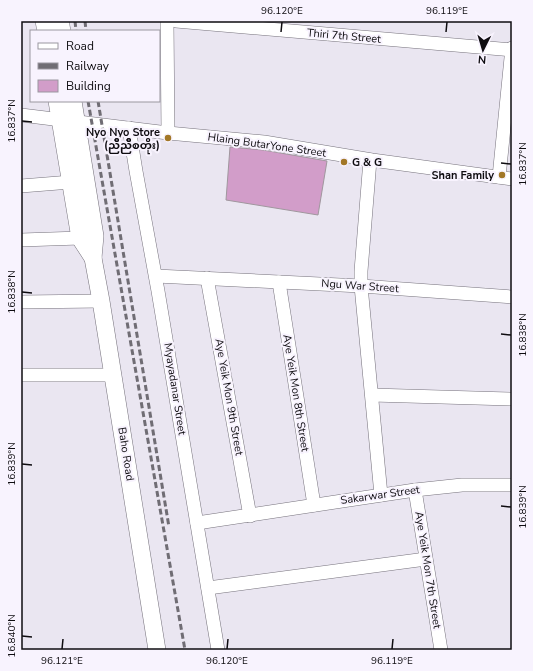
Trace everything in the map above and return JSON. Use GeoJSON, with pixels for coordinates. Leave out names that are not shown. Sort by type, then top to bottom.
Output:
{"type":"FeatureCollection","features":[{"type":"Feature","properties":{"kind":"main road","name":"Baho Road"},"geometry":{"type":"LineString","coordinates":[[58,102],[68,120],[95,236],[93,258],[157,650]]}},
{"type":"Feature","properties":{"kind":"main road","name":"Baho Road"},"geometry":{"type":"LineString","coordinates":[[73,102],[68,120],[71,182],[80,238],[93,258]]}},
{"type":"Feature","properties":{"kind":"street"},"geometry":{"type":"LineString","coordinates":[[167,21],[168,133]]}},
{"type":"Feature","properties":{"kind":"street","name":"Thiri 7th Street"},"geometry":{"type":"LineString","coordinates":[[176,21],[512,49]]}},
{"type":"Feature","properties":{"kind":"street"},"geometry":{"type":"LineString","coordinates":[[506,178],[512,49]]}},
{"type":"Feature","properties":{"kind":"street","name":"Hlaing ButarYone Street"},"geometry":{"type":"LineString","coordinates":[[21,115],[168,133],[264,142],[370,160],[506,178]]}},
{"type":"Feature","properties":{"kind":"street","name":"Myayadanar Street"},"geometry":{"type":"LineString","coordinates":[[130,128],[136,171],[156,276],[218,650]]}},
{"type":"Feature","properties":{"kind":"street"},"geometry":{"type":"LineString","coordinates":[[370,160],[361,271],[381,495]]}},
{"type":"Feature","properties":{"kind":"street"},"geometry":{"type":"LineString","coordinates":[[21,186],[71,182]]}},
{"type":"Feature","properties":{"kind":"street"},"geometry":{"type":"LineString","coordinates":[[21,240],[80,238]]}},
{"type":"Feature","properties":{"kind":"street","name":"Ngu War Street"},"geometry":{"type":"LineString","coordinates":[[156,276],[362,286],[512,297]]}},
{"type":"Feature","properties":{"kind":"street","name":"Aye Yeik Mon 9th Street"},"geometry":{"type":"LineString","coordinates":[[207,278],[250,516]]}},
{"type":"Feature","properties":{"kind":"street","name":"Aye Yeik Mon 8th Street"},"geometry":{"type":"LineString","coordinates":[[279,282],[314,505]]}},
{"type":"Feature","properties":{"kind":"street"},"geometry":{"type":"LineString","coordinates":[[21,302],[101,301]]}},
{"type":"Feature","properties":{"kind":"street"},"geometry":{"type":"LineString","coordinates":[[21,375],[113,374]]}},
{"type":"Feature","properties":{"kind":"street"},"geometry":{"type":"LineString","coordinates":[[372,396],[512,399]]}},
{"type":"Feature","properties":{"kind":"street","name":"Sakarwar Street"},"geometry":{"type":"LineString","coordinates":[[197,523],[415,490],[462,485],[512,484]]}},
{"type":"Feature","properties":{"kind":"street","name":"Aye Yeik Mon 7th Street"},"geometry":{"type":"LineString","coordinates":[[415,490],[441,650]]}},
{"type":"Feature","properties":{"kind":"street"},"geometry":{"type":"LineString","coordinates":[[208,588],[426,559]]}},
{"type":"Feature","properties":{"kind":"building"},"geometry":{"type":"Polygon","coordinates":[[[230,147],[263,150],[327,161],[318,215],[226,200],[230,147]]]}},
{"type":"Feature","properties":{"kind":"railway"},"geometry":{"type":"LineString","coordinates":[[75,21],[76,30]]}},
{"type":"Feature","properties":{"kind":"railway"},"geometry":{"type":"LineString","coordinates":[[85,21],[86,30]]}},
{"type":"Feature","properties":{"kind":"railway"},"geometry":{"type":"LineString","coordinates":[[88,102],[185,650]]}},
{"type":"Feature","properties":{"kind":"railway"},"geometry":{"type":"LineString","coordinates":[[98,102],[169,527]]}},
{"type":"Feature","properties":{"kind":"place","name":"Nyo Nyo Store (ညိဳညိဳစတိုး)"},"geometry":{"type":"Point","coordinates":[168,138]}},
{"type":"Feature","properties":{"kind":"place","name":"G & G"},"geometry":{"type":"Point","coordinates":[344,162]}},
{"type":"Feature","properties":{"kind":"place","name":"Shan Family"},"geometry":{"type":"Point","coordinates":[502,175]}}]}
